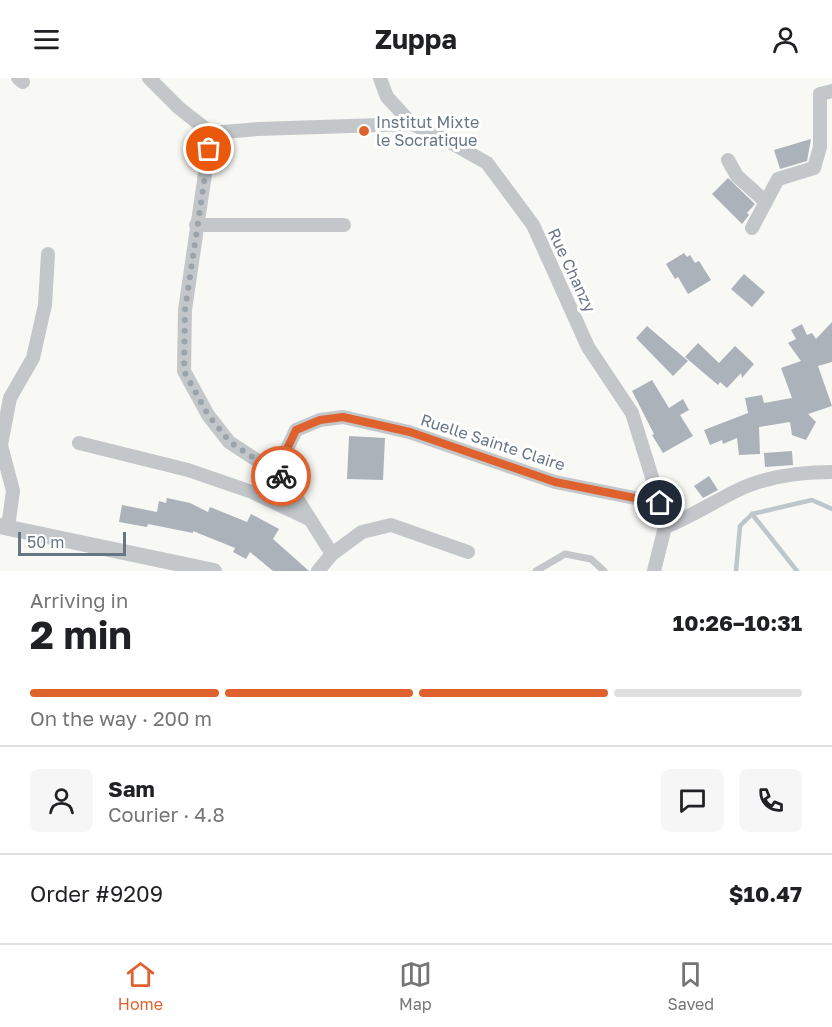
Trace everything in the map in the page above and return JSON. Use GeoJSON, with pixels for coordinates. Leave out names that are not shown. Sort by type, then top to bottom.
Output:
{"type":"FeatureCollection","features":[{"type":"Feature","properties":{"kind":"street"},"geometry":{"type":"LineString","coordinates":[[149,78],[179,108],[211,133],[258,129],[412,124]]}},
{"type":"Feature","properties":{"kind":"street","name":"Rue Chanzy"},"geometry":{"type":"LineString","coordinates":[[380,78],[387,97],[412,124],[487,163],[533,225],[588,347],[632,413],[660,503],[665,527]]}},
{"type":"Feature","properties":{"kind":"street"},"geometry":{"type":"LineString","coordinates":[[752,228],[778,178],[813,168],[820,147],[820,94],[832,91]]}},
{"type":"Feature","properties":{"kind":"street"},"geometry":{"type":"LineString","coordinates":[[211,133],[185,310],[184,371],[208,415],[230,442],[284,478],[332,554]]}},
{"type":"Feature","properties":{"kind":"street"},"geometry":{"type":"LineString","coordinates":[[728,160],[737,176],[766,202]]}},
{"type":"Feature","properties":{"kind":"street"},"geometry":{"type":"LineString","coordinates":[[196,225],[344,225]]}},
{"type":"Feature","properties":{"kind":"street"},"geometry":{"type":"LineString","coordinates":[[48,254],[45,305],[33,358],[10,398],[2,445],[13,491],[4,527],[214,571]]}},
{"type":"Feature","properties":{"kind":"street","name":"Ruelle Sainte Claire"},"geometry":{"type":"LineString","coordinates":[[284,478],[286,451],[296,430],[320,420],[343,417],[410,432],[555,482],[660,503]]}},
{"type":"Feature","properties":{"kind":"street"},"geometry":{"type":"LineString","coordinates":[[79,443],[188,470],[252,492],[309,519]]}},
{"type":"Feature","properties":{"kind":"street"},"geometry":{"type":"LineString","coordinates":[[654,571],[665,527],[692,516],[737,490],[771,478],[806,472],[832,472]]}},
{"type":"Feature","properties":{"kind":"street"},"geometry":{"type":"LineString","coordinates":[[318,571],[332,554],[362,532],[391,525],[468,552]]}},
{"type":"Feature","properties":{"kind":"lane"},"geometry":{"type":"LineString","coordinates":[[536,571],[565,554],[591,559],[604,571]]}},
{"type":"Feature","properties":{"kind":"building"},"geometry":{"type":"Polygon","coordinates":[[[811,139],[807,161],[780,169],[774,150],[811,139]]]}},
{"type":"Feature","properties":{"kind":"building"},"geometry":{"type":"Polygon","coordinates":[[[728,178],[755,204],[747,213],[749,215],[742,224],[712,194],[728,178]]]}},
{"type":"Feature","properties":{"kind":"building"},"geometry":{"type":"Polygon","coordinates":[[[684,253],[687,257],[690,255],[695,263],[699,261],[711,280],[688,294],[678,277],[675,279],[666,264],[684,253]]]}},
{"type":"Feature","properties":{"kind":"building"},"geometry":{"type":"Polygon","coordinates":[[[744,274],[765,292],[752,307],[731,289],[744,274]]]}},
{"type":"Feature","properties":{"kind":"building"},"geometry":{"type":"Polygon","coordinates":[[[832,322],[832,362],[818,366],[832,406],[808,414],[816,422],[806,440],[792,435],[790,422],[759,427],[760,454],[739,455],[737,438],[723,444],[722,440],[710,445],[704,430],[748,413],[745,398],[762,395],[764,403],[792,398],[781,368],[801,361],[788,343],[796,339],[791,330],[802,324],[807,335],[812,333],[816,339],[832,322]]]}},
{"type":"Feature","properties":{"kind":"building"},"geometry":{"type":"Polygon","coordinates":[[[647,326],[688,361],[673,376],[636,338],[647,326]]]}},
{"type":"Feature","properties":{"kind":"building"},"geometry":{"type":"Polygon","coordinates":[[[698,343],[719,363],[735,346],[754,364],[742,378],[741,373],[727,388],[720,382],[718,385],[685,357],[698,343]]]}},
{"type":"Feature","properties":{"kind":"building"},"geometry":{"type":"Polygon","coordinates":[[[652,380],[669,408],[683,399],[689,410],[680,415],[693,436],[663,453],[632,391],[652,380]]]}},
{"type":"Feature","properties":{"kind":"building"},"geometry":{"type":"Polygon","coordinates":[[[349,436],[385,438],[383,480],[347,479],[349,436]]]}},
{"type":"Feature","properties":{"kind":"building"},"geometry":{"type":"Polygon","coordinates":[[[792,451],[793,465],[765,467],[764,453],[792,451]]]}},
{"type":"Feature","properties":{"kind":"building"},"geometry":{"type":"Polygon","coordinates":[[[709,476],[718,490],[703,498],[694,486],[709,476]]]}},
{"type":"Feature","properties":{"kind":"building"},"geometry":{"type":"Polygon","coordinates":[[[167,498],[190,503],[208,512],[210,507],[247,522],[251,514],[279,529],[273,539],[309,571],[273,571],[250,552],[246,559],[233,552],[235,548],[193,531],[193,533],[148,524],[147,527],[119,522],[122,505],[157,512],[159,501],[166,503],[167,498]]]}},
{"type":"Feature","properties":{"kind":"waterway"},"geometry":{"type":"LineString","coordinates":[[736,571],[740,526],[752,514],[812,500],[832,509]]}},
{"type":"Feature","properties":{"kind":"waterway"},"geometry":{"type":"LineString","coordinates":[[752,514],[797,571]]}},
{"type":"Feature","properties":{"kind":"way so far"},"geometry":{"type":"LineString","coordinates":[[209,149],[190,263],[185,310],[184,371],[208,415],[230,442],[281,476]]}},
{"type":"Feature","properties":{"kind":"place","name":"Institut Mixte le Socratique"},"geometry":{"type":"Point","coordinates":[364,131]}},
{"type":"Feature","properties":{"kind":"route"},"geometry":{"type":"LineString","coordinates":[[281,476],[284,478],[286,451],[296,430],[320,420],[343,417],[410,432],[555,482],[660,503]]}}]}
